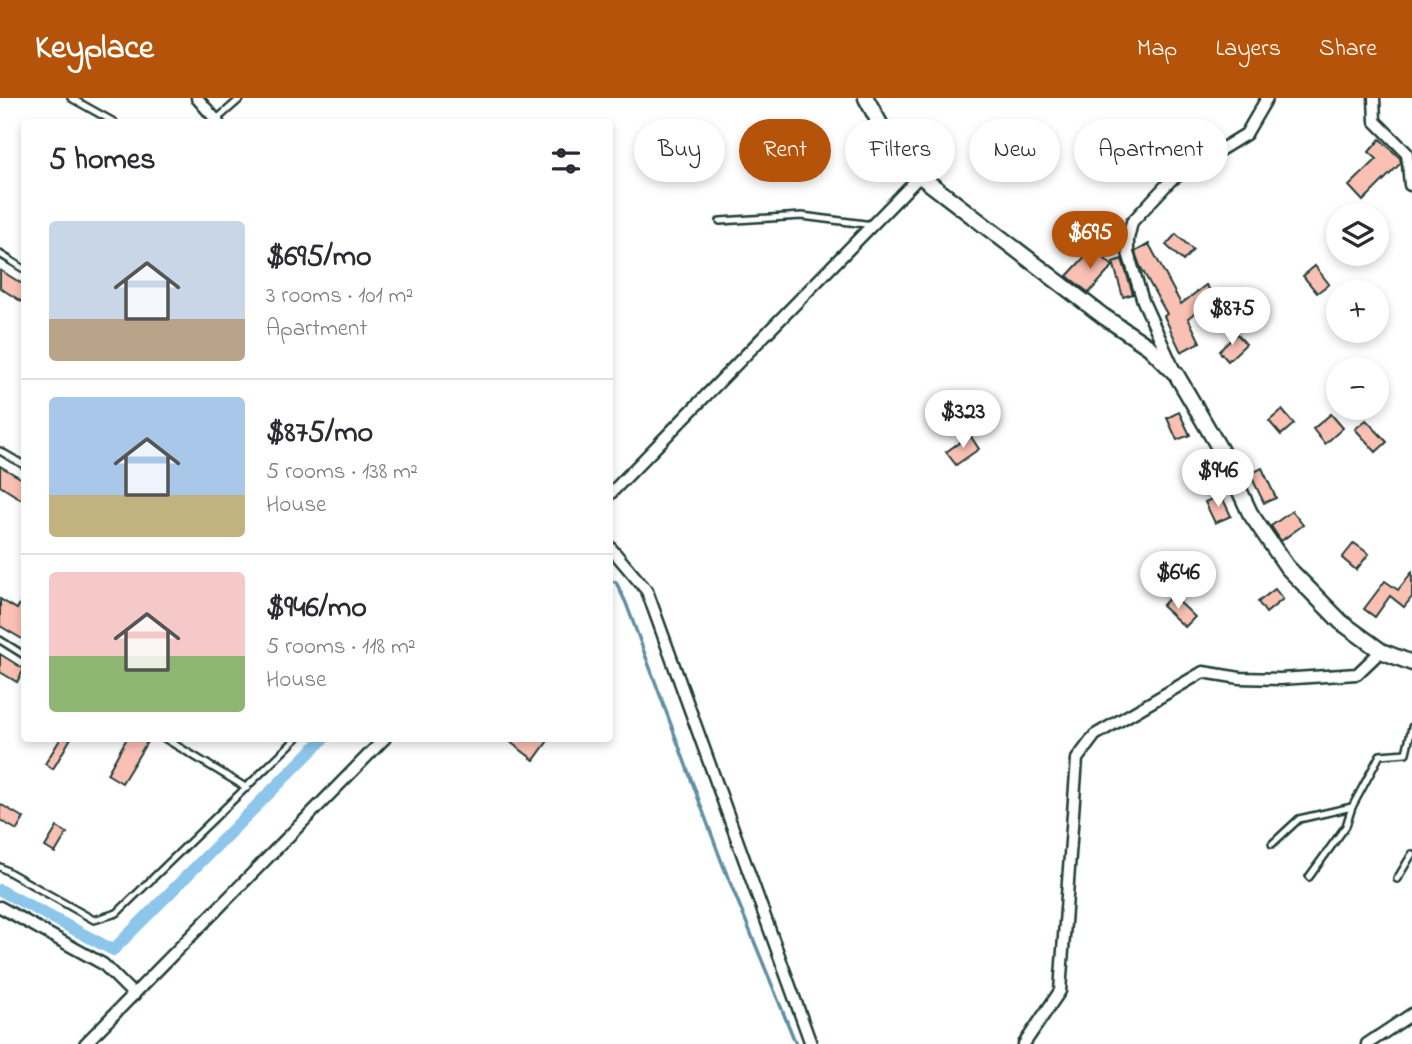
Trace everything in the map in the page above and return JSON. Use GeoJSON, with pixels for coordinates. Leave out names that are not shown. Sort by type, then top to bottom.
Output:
{"type":"FeatureCollection","features":[{"type":"Feature","properties":{"kind":"street"},"geometry":{"type":"LineString","coordinates":[[197,98],[214,119]]}},
{"type":"Feature","properties":{"kind":"street"},"geometry":{"type":"LineString","coordinates":[[866,98],[877,119]]}},
{"type":"Feature","properties":{"kind":"street"},"geometry":{"type":"LineString","coordinates":[[1267,98],[1246,134],[1171,180],[1132,222],[1128,253],[1143,301],[1176,374],[1221,451],[1250,513],[1287,567],[1341,622],[1381,651],[1412,663]]}},
{"type":"Feature","properties":{"kind":"street"},"geometry":{"type":"LineString","coordinates":[[1374,98],[1375,121],[1407,153],[1410,185]]}},
{"type":"Feature","properties":{"kind":"street"},"geometry":{"type":"LineString","coordinates":[[613,491],[914,182]]}},
{"type":"Feature","properties":{"kind":"street"},"geometry":{"type":"LineString","coordinates":[[928,182],[1102,316],[1149,347],[1176,374]]}},
{"type":"Feature","properties":{"kind":"street"},"geometry":{"type":"LineString","coordinates":[[613,551],[647,591],[811,1044]]}},
{"type":"Feature","properties":{"kind":"street"},"geometry":{"type":"LineString","coordinates":[[1024,1044],[1060,991],[1077,759],[1095,735],[1203,672],[1240,678],[1280,679],[1356,674],[1381,651]]}},
{"type":"Feature","properties":{"kind":"street"},"geometry":{"type":"LineString","coordinates":[[85,1044],[381,742]]}},
{"type":"Feature","properties":{"kind":"street"},"geometry":{"type":"LineString","coordinates":[[0,907],[103,964],[134,995]]}},
{"type":"Feature","properties":{"kind":"street"},"geometry":{"type":"LineString","coordinates":[[1367,1044],[1412,1014]]}},
{"type":"Feature","properties":{"kind":"lane"},"geometry":{"type":"LineString","coordinates":[[71,98],[109,119]]}},
{"type":"Feature","properties":{"kind":"lane"},"geometry":{"type":"LineString","coordinates":[[219,119],[241,98]]}},
{"type":"Feature","properties":{"kind":"lane"},"geometry":{"type":"LineString","coordinates":[[720,221],[802,216],[873,225]]}},
{"type":"Feature","properties":{"kind":"lane"},"geometry":{"type":"LineString","coordinates":[[0,254],[21,267]]}},
{"type":"Feature","properties":{"kind":"lane"},"geometry":{"type":"LineString","coordinates":[[0,451],[21,463]]}},
{"type":"Feature","properties":{"kind":"lane"},"geometry":{"type":"LineString","coordinates":[[0,640],[21,653]]}},
{"type":"Feature","properties":{"kind":"lane"},"geometry":{"type":"LineString","coordinates":[[1309,877],[1346,826],[1352,807],[1380,755],[1406,753],[1412,727]]}},
{"type":"Feature","properties":{"kind":"lane"},"geometry":{"type":"LineString","coordinates":[[171,742],[247,788]]}},
{"type":"Feature","properties":{"kind":"lane"},"geometry":{"type":"LineString","coordinates":[[0,867],[94,920],[117,913],[293,742]]}},
{"type":"Feature","properties":{"kind":"lane"},"geometry":{"type":"LineString","coordinates":[[1272,844],[1299,819],[1352,807]]}},
{"type":"Feature","properties":{"kind":"lane"},"geometry":{"type":"LineString","coordinates":[[1397,879],[1412,854]]}},
{"type":"Feature","properties":{"kind":"building"},"geometry":{"type":"Polygon","coordinates":[[[1380,139],[1400,158],[1401,163],[1363,201],[1349,186],[1377,159],[1369,152],[1380,139]]]}},
{"type":"Feature","properties":{"kind":"building"},"geometry":{"type":"Polygon","coordinates":[[[1176,234],[1193,250],[1183,261],[1166,245],[1176,234]]]}},
{"type":"Feature","properties":{"kind":"building"},"geometry":{"type":"Polygon","coordinates":[[[1149,244],[1181,304],[1206,285],[1229,315],[1218,323],[1204,306],[1188,318],[1200,342],[1181,352],[1164,316],[1167,314],[1135,252],[1149,244]]]}},
{"type":"Feature","properties":{"kind":"building"},"geometry":{"type":"Polygon","coordinates":[[[1093,248],[1113,266],[1089,293],[1067,276],[1093,248]]]}},
{"type":"Feature","properties":{"kind":"building"},"geometry":{"type":"Polygon","coordinates":[[[1122,259],[1133,294],[1123,297],[1113,262],[1122,259]]]}},
{"type":"Feature","properties":{"kind":"building"},"geometry":{"type":"Polygon","coordinates":[[[1315,266],[1326,280],[1326,286],[1317,293],[1303,276],[1315,266]]]}},
{"type":"Feature","properties":{"kind":"building"},"geometry":{"type":"Polygon","coordinates":[[[0,270],[21,283],[21,301],[0,288],[0,270]]]}},
{"type":"Feature","properties":{"kind":"building"},"geometry":{"type":"Polygon","coordinates":[[[1237,334],[1246,344],[1228,361],[1219,351],[1237,334]]]}},
{"type":"Feature","properties":{"kind":"building"},"geometry":{"type":"Polygon","coordinates":[[[1282,410],[1294,424],[1281,435],[1269,421],[1282,410]]]}},
{"type":"Feature","properties":{"kind":"building"},"geometry":{"type":"Polygon","coordinates":[[[1179,412],[1190,435],[1177,440],[1167,418],[1179,412]]]}},
{"type":"Feature","properties":{"kind":"building"},"geometry":{"type":"Polygon","coordinates":[[[1326,418],[1336,420],[1343,428],[1325,444],[1313,429],[1326,418]]]}},
{"type":"Feature","properties":{"kind":"building"},"geometry":{"type":"Polygon","coordinates":[[[1366,420],[1387,442],[1376,452],[1355,429],[1366,420]]]}},
{"type":"Feature","properties":{"kind":"building"},"geometry":{"type":"Polygon","coordinates":[[[970,435],[979,449],[956,465],[946,452],[970,435]]]}},
{"type":"Feature","properties":{"kind":"building"},"geometry":{"type":"Polygon","coordinates":[[[0,466],[21,478],[21,499],[0,486],[0,466]]]}},
{"type":"Feature","properties":{"kind":"building"},"geometry":{"type":"Polygon","coordinates":[[[1262,468],[1276,498],[1264,503],[1250,474],[1262,468]]]}},
{"type":"Feature","properties":{"kind":"building"},"geometry":{"type":"Polygon","coordinates":[[[1221,495],[1231,516],[1215,523],[1205,502],[1221,495]]]}},
{"type":"Feature","properties":{"kind":"building"},"geometry":{"type":"Polygon","coordinates":[[[1292,511],[1303,525],[1281,541],[1271,526],[1292,511]]]}},
{"type":"Feature","properties":{"kind":"building"},"geometry":{"type":"Polygon","coordinates":[[[1354,543],[1369,554],[1356,570],[1342,558],[1354,543]]]}},
{"type":"Feature","properties":{"kind":"building"},"geometry":{"type":"Polygon","coordinates":[[[1412,572],[1412,597],[1404,607],[1390,596],[1375,617],[1364,609],[1385,581],[1398,590],[1412,572]]]}},
{"type":"Feature","properties":{"kind":"building"},"geometry":{"type":"Polygon","coordinates":[[[1275,589],[1283,599],[1266,613],[1258,602],[1275,589]]]}},
{"type":"Feature","properties":{"kind":"building"},"geometry":{"type":"Polygon","coordinates":[[[1172,595],[1195,617],[1185,627],[1162,606],[1172,595]]]}},
{"type":"Feature","properties":{"kind":"building"},"geometry":{"type":"Polygon","coordinates":[[[0,599],[17,609],[21,602],[21,638],[0,626],[0,599]]]}},
{"type":"Feature","properties":{"kind":"building"},"geometry":{"type":"Polygon","coordinates":[[[0,654],[21,667],[17,682],[0,672],[0,654]]]}},
{"type":"Feature","properties":{"kind":"building"},"geometry":{"type":"Polygon","coordinates":[[[59,742],[69,742],[53,769],[45,764],[59,742]]]}},
{"type":"Feature","properties":{"kind":"building"},"geometry":{"type":"Polygon","coordinates":[[[125,742],[147,742],[122,783],[107,774],[125,742]]]}},
{"type":"Feature","properties":{"kind":"building"},"geometry":{"type":"Polygon","coordinates":[[[510,742],[547,742],[534,760],[510,742]]]}},
{"type":"Feature","properties":{"kind":"building"},"geometry":{"type":"Polygon","coordinates":[[[0,804],[24,818],[17,830],[0,820],[0,804]]]}},
{"type":"Feature","properties":{"kind":"building"},"geometry":{"type":"Polygon","coordinates":[[[57,827],[67,833],[55,853],[45,847],[57,827]]]}},
{"type":"Feature","properties":{"kind":"waterway"},"geometry":{"type":"LineString","coordinates":[[613,582],[616,582],[626,603],[721,860],[796,1044]]}},
{"type":"Feature","properties":{"kind":"waterway"},"geometry":{"type":"LineString","coordinates":[[0,890],[113,950],[320,742]]}}]}
